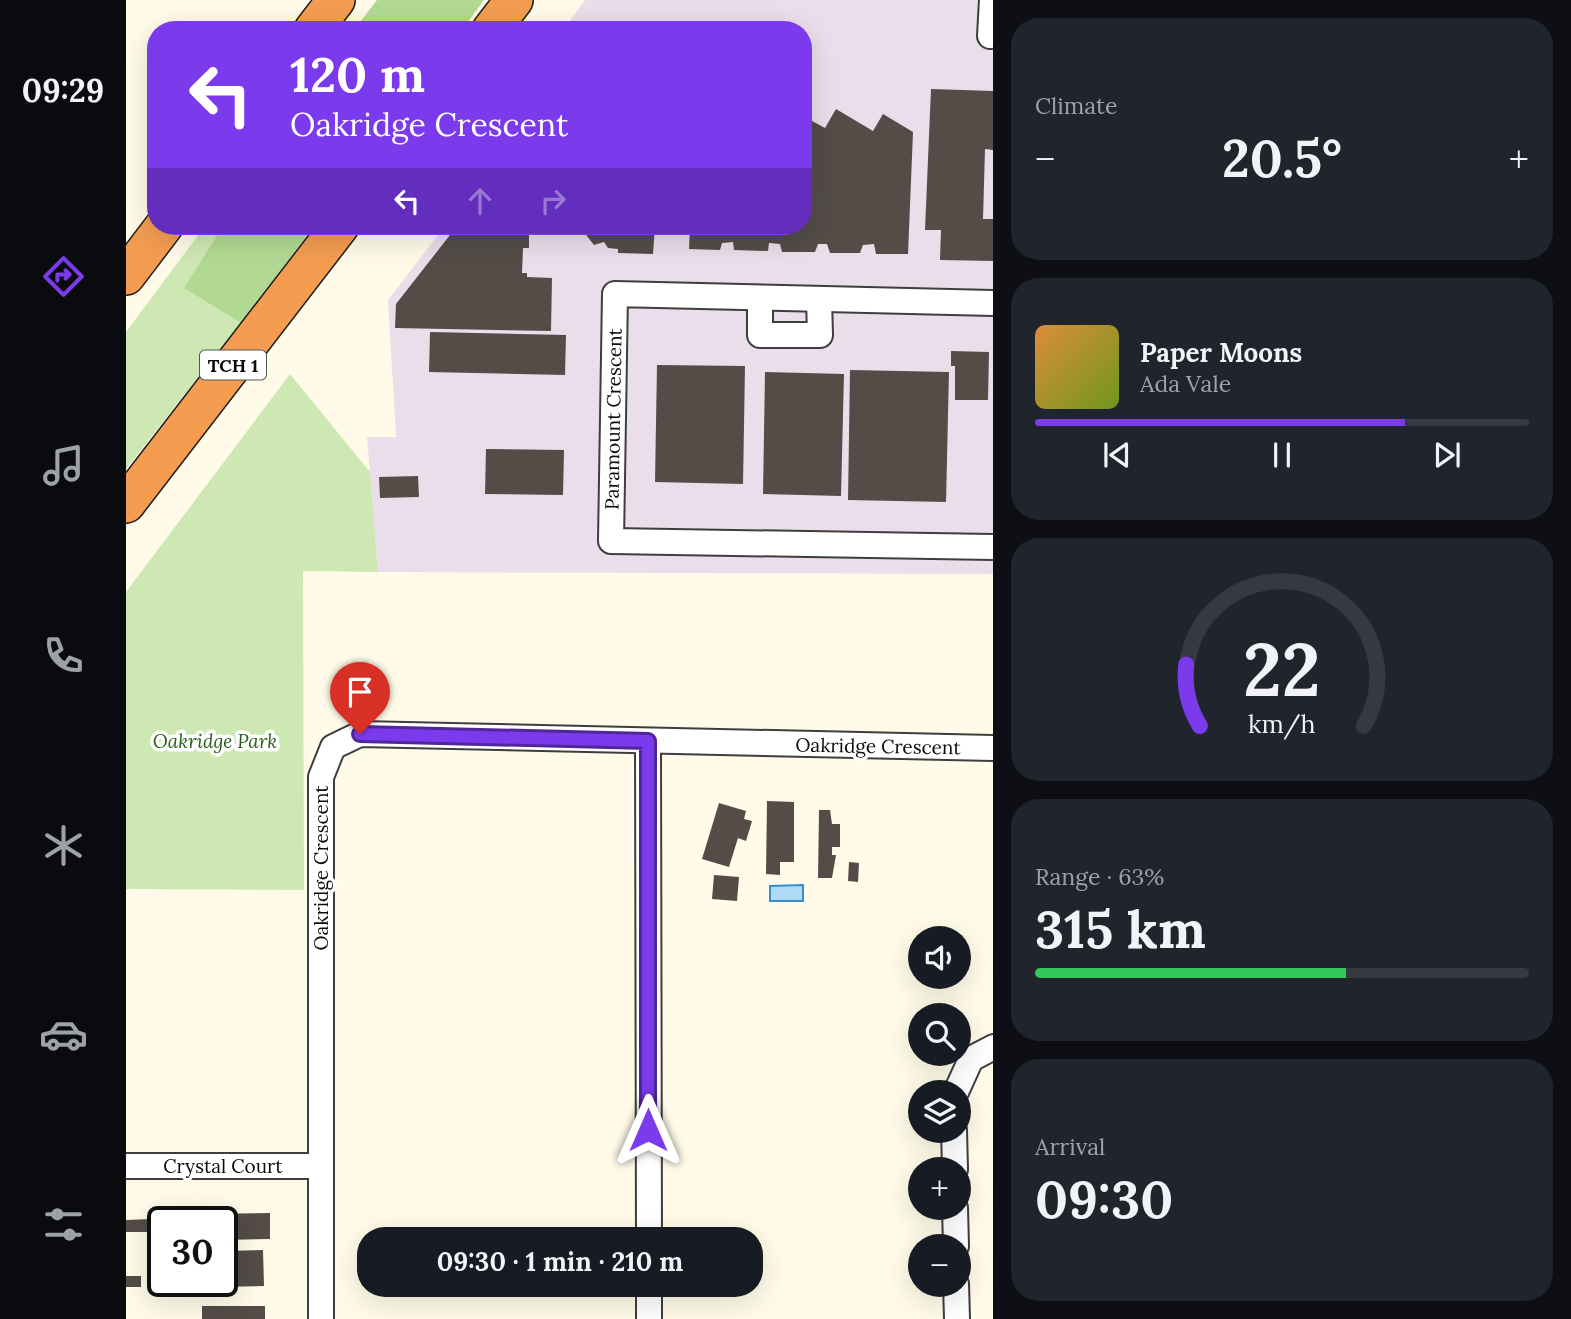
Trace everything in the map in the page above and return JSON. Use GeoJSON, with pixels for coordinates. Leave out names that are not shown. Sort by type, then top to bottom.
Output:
{"type":"FeatureCollection","features":[{"type":"Feature","properties":{"kind":"highway"},"geometry":{"type":"LineString","coordinates":[[320,21],[336,0]]}},
{"type":"Feature","properties":{"kind":"highway"},"geometry":{"type":"LineString","coordinates":[[498,21],[514,0]]}},
{"type":"Feature","properties":{"kind":"highway"},"geometry":{"type":"LineString","coordinates":[[126,276],[157,235]]}},
{"type":"Feature","properties":{"kind":"highway","name":"TCH 1"},"geometry":{"type":"LineString","coordinates":[[126,504],[333,235]]}},
{"type":"Feature","properties":{"kind":"street"},"geometry":{"type":"LineString","coordinates":[[990,36],[992,0]]}},
{"type":"Feature","properties":{"kind":"street","name":"Paramount Crescent"},"geometry":{"type":"LineString","coordinates":[[993,303],[615,294],[611,541],[993,547]]}},
{"type":"Feature","properties":{"kind":"street"},"geometry":{"type":"LineString","coordinates":[[760,298],[760,335],[820,335],[819,299]]}},
{"type":"Feature","properties":{"kind":"street","name":"Oakridge Crescent"},"geometry":{"type":"LineString","coordinates":[[321,1319],[321,776],[332,747],[360,734],[993,748]]}},
{"type":"Feature","properties":{"kind":"street"},"geometry":{"type":"LineString","coordinates":[[648,741],[649,1227]]}},
{"type":"Feature","properties":{"kind":"street"},"geometry":{"type":"LineString","coordinates":[[961,1080],[971,1059],[993,1047]]}},
{"type":"Feature","properties":{"kind":"street","name":"Crystal Court"},"geometry":{"type":"LineString","coordinates":[[126,1166],[321,1166]]}},
{"type":"Feature","properties":{"kind":"street"},"geometry":{"type":"LineString","coordinates":[[649,1297],[649,1319]]}},
{"type":"Feature","properties":{"kind":"street"},"geometry":{"type":"LineString","coordinates":[[956,1297],[957,1319]]}},
{"type":"Feature","properties":{"kind":"shaded area"},"geometry":{"type":"Polygon","coordinates":[[[585,0],[993,0],[993,574],[378,572],[367,437],[396,437],[388,300],[438,235],[812,235],[812,21],[570,21],[585,0]]]}},
{"type":"Feature","properties":{"kind":"green space"},"geometry":{"type":"Polygon","coordinates":[[[377,0],[484,0],[469,21],[361,21],[377,0]]]}},
{"type":"Feature","properties":{"kind":"green space"},"geometry":{"type":"Polygon","coordinates":[[[198,235],[217,235],[185,288],[241,323],[126,469],[126,332],[198,235]]]}},
{"type":"Feature","properties":{"kind":"green space"},"geometry":{"type":"Polygon","coordinates":[[[217,235],[307,235],[241,323],[184,288],[217,235]]]}},
{"type":"Feature","properties":{"kind":"green space","name":"Oakridge Park"},"geometry":{"type":"Polygon","coordinates":[[[290,374],[370,472],[378,572],[303,571],[304,890],[126,889],[126,592],[290,374]]]}},
{"type":"Feature","properties":{"kind":"water"},"geometry":{"type":"Polygon","coordinates":[[[803,885],[803,901],[770,901],[770,886],[803,885]]]}},
{"type":"Feature","properties":{"kind":"building"},"geometry":{"type":"Polygon","coordinates":[[[931,89],[993,91],[993,150],[985,149],[983,219],[993,219],[993,261],[940,260],[941,230],[925,230],[931,89]]]}},
{"type":"Feature","properties":{"kind":"building"},"geometry":{"type":"Polygon","coordinates":[[[836,109],[873,131],[883,114],[913,132],[908,254],[876,254],[874,244],[863,245],[860,253],[830,253],[827,244],[818,244],[815,252],[782,252],[780,244],[769,243],[768,251],[734,250],[733,242],[722,243],[720,250],[689,249],[690,235],[812,235],[812,121],[825,128],[836,109]]]}},
{"type":"Feature","properties":{"kind":"building"},"geometry":{"type":"Polygon","coordinates":[[[450,235],[529,235],[529,248],[523,248],[522,273],[527,273],[527,277],[552,278],[551,331],[395,328],[396,304],[450,235]]]}},
{"type":"Feature","properties":{"kind":"building"},"geometry":{"type":"Polygon","coordinates":[[[586,235],[654,235],[653,254],[618,253],[618,249],[608,248],[604,242],[594,245],[586,235]]]}},
{"type":"Feature","properties":{"kind":"building"},"geometry":{"type":"Polygon","coordinates":[[[430,332],[566,335],[565,375],[429,372],[430,332]]]}},
{"type":"Feature","properties":{"kind":"building"},"geometry":{"type":"Polygon","coordinates":[[[951,351],[989,352],[988,400],[955,400],[955,366],[951,366],[951,351]]]}},
{"type":"Feature","properties":{"kind":"building"},"geometry":{"type":"Polygon","coordinates":[[[657,365],[745,366],[743,484],[655,482],[657,365]]]}},
{"type":"Feature","properties":{"kind":"building"},"geometry":{"type":"Polygon","coordinates":[[[850,370],[949,372],[946,502],[848,500],[850,370]]]}},
{"type":"Feature","properties":{"kind":"building"},"geometry":{"type":"Polygon","coordinates":[[[765,372],[844,374],[841,496],[763,494],[765,372]]]}},
{"type":"Feature","properties":{"kind":"building"},"geometry":{"type":"Polygon","coordinates":[[[486,449],[564,450],[563,495],[485,494],[486,449]]]}},
{"type":"Feature","properties":{"kind":"building"},"geometry":{"type":"Polygon","coordinates":[[[418,476],[419,497],[380,498],[379,477],[418,476]]]}},
{"type":"Feature","properties":{"kind":"building"},"geometry":{"type":"Polygon","coordinates":[[[767,801],[794,802],[794,862],[780,862],[780,875],[766,874],[767,801]]]}},
{"type":"Feature","properties":{"kind":"building"},"geometry":{"type":"Polygon","coordinates":[[[719,803],[746,811],[744,819],[752,821],[746,841],[738,838],[729,867],[702,859],[719,803]]]}},
{"type":"Feature","properties":{"kind":"building"},"geometry":{"type":"Polygon","coordinates":[[[819,810],[830,810],[832,824],[840,824],[840,847],[832,847],[832,855],[836,855],[832,878],[818,878],[819,810]]]}},
{"type":"Feature","properties":{"kind":"building"},"geometry":{"type":"Polygon","coordinates":[[[849,862],[859,863],[858,882],[848,881],[849,862]]]}},
{"type":"Feature","properties":{"kind":"building"},"geometry":{"type":"Polygon","coordinates":[[[714,875],[739,877],[737,901],[712,899],[714,875]]]}},
{"type":"Feature","properties":{"kind":"building"},"geometry":{"type":"Polygon","coordinates":[[[238,1213],[270,1213],[270,1239],[238,1240],[238,1213]]]}},
{"type":"Feature","properties":{"kind":"building"},"geometry":{"type":"Polygon","coordinates":[[[147,1219],[147,1232],[126,1232],[126,1220],[147,1219]]]}},
{"type":"Feature","properties":{"kind":"building"},"geometry":{"type":"Polygon","coordinates":[[[263,1250],[264,1286],[238,1287],[238,1251],[263,1250]]]}},
{"type":"Feature","properties":{"kind":"building"},"geometry":{"type":"Polygon","coordinates":[[[126,1276],[141,1276],[141,1287],[126,1287],[126,1276]]]}},
{"type":"Feature","properties":{"kind":"building"},"geometry":{"type":"Polygon","coordinates":[[[202,1306],[265,1306],[265,1319],[202,1319],[202,1306]]]}},
{"type":"Feature","properties":{"kind":"route"},"geometry":{"type":"LineString","coordinates":[[360,734],[648,741],[648,1130]]}}]}
